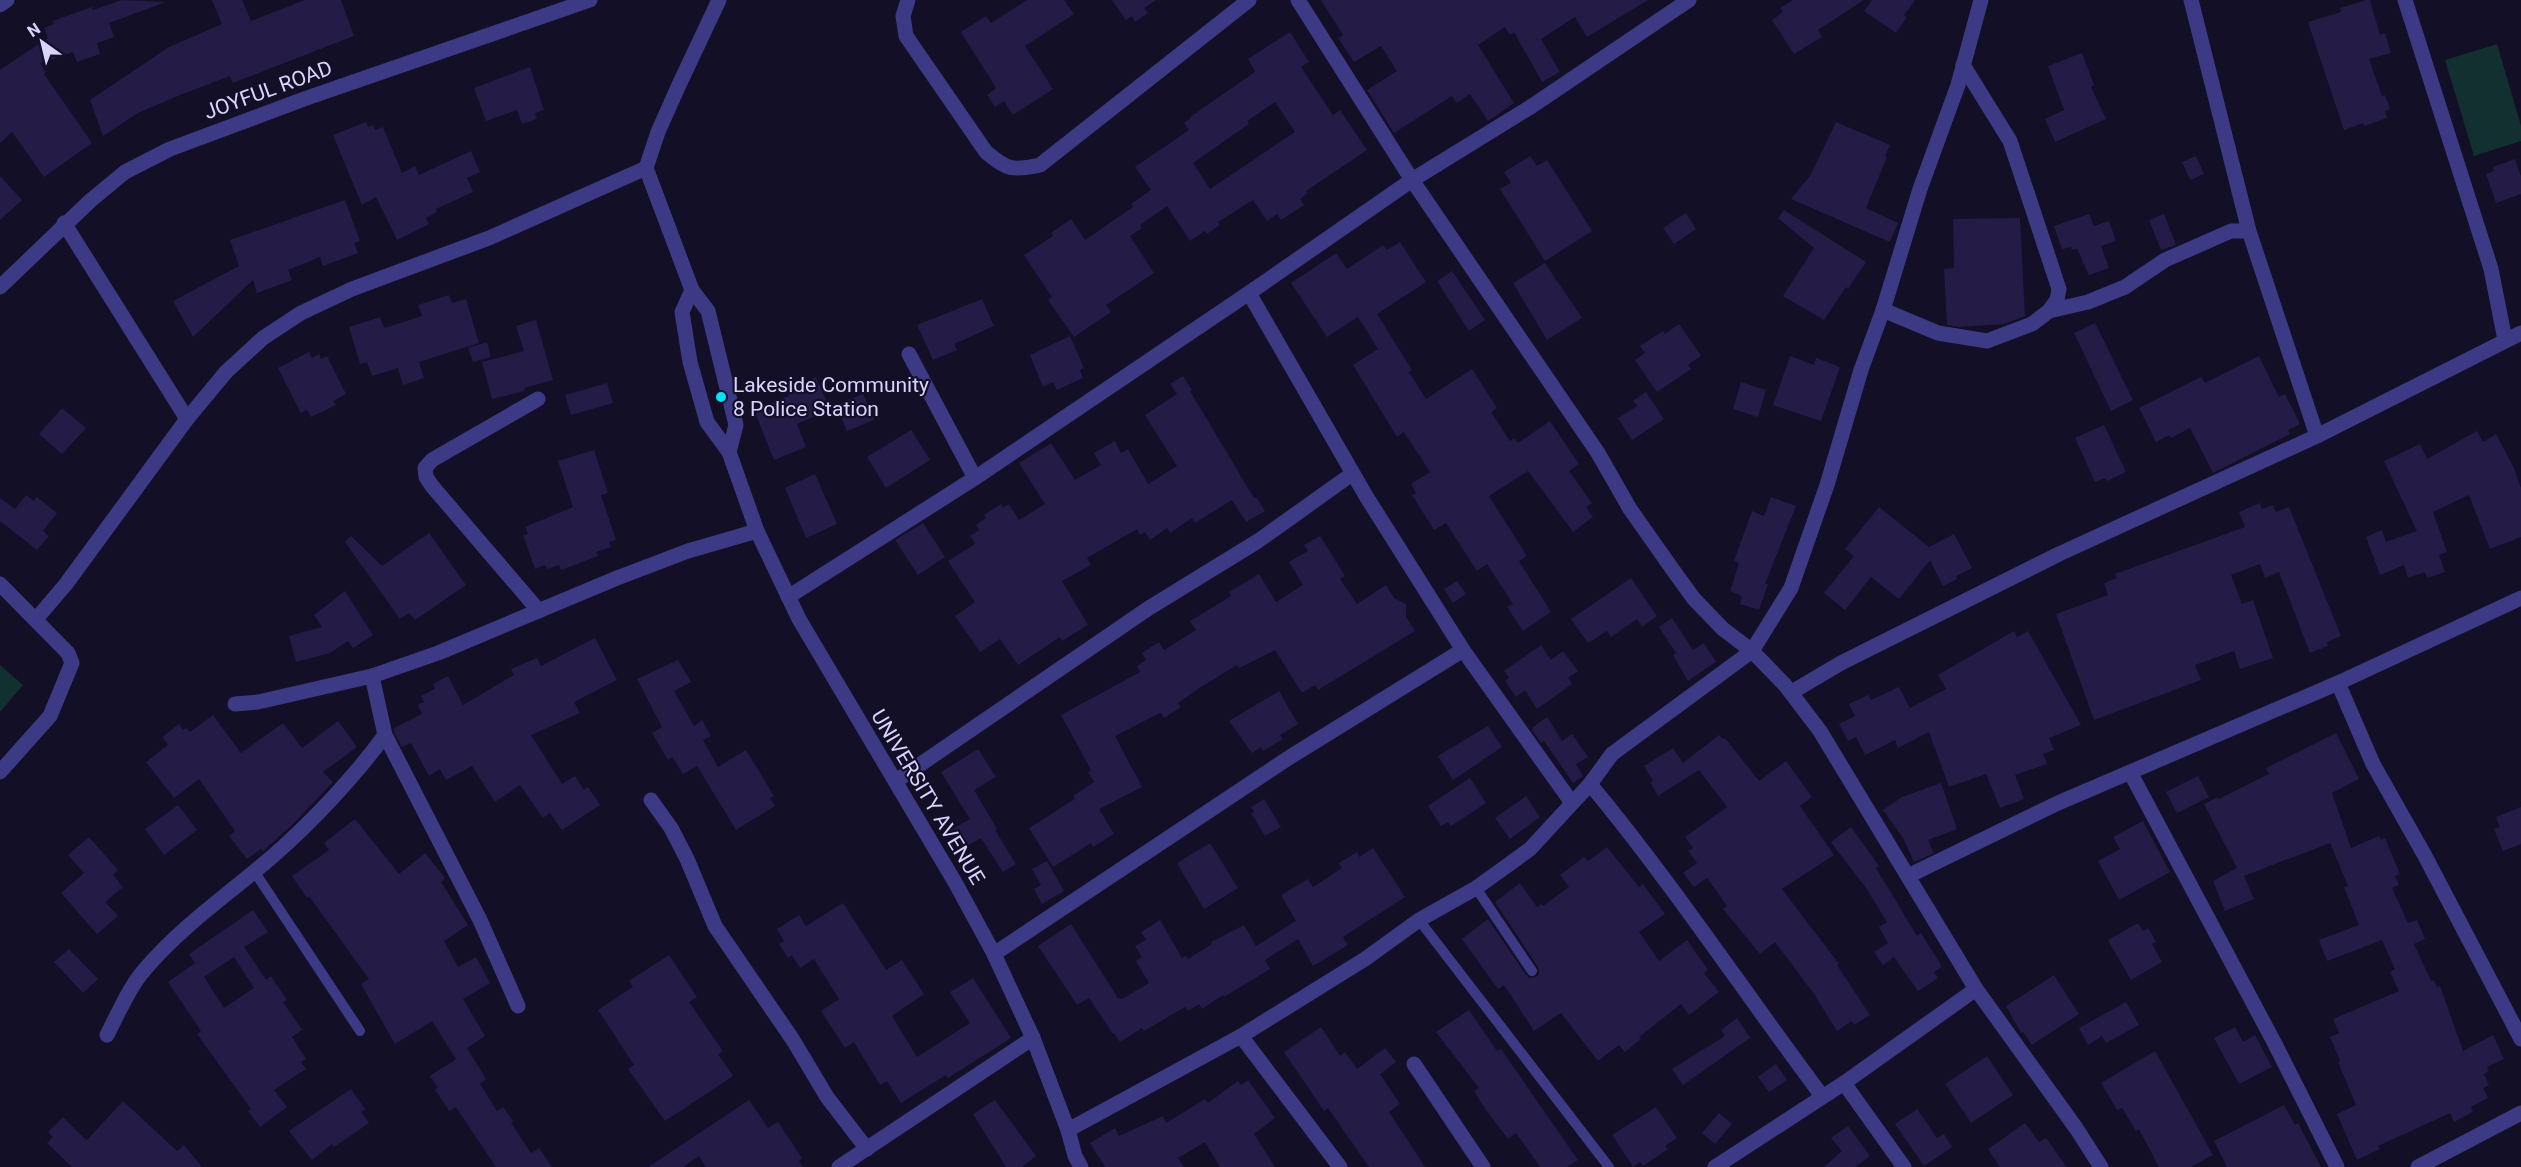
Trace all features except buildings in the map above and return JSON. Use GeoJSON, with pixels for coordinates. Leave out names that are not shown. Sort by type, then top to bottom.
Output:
{"type":"FeatureCollection","features":[{"type":"Feature","properties":{"kind":"street"},"geometry":{"type":"LineString","coordinates":[[0,5],[7,0]]}},
{"type":"Feature","properties":{"kind":"street","name":"JOYFUL ROAD"},"geometry":{"type":"LineString","coordinates":[[0,287],[64,223],[125,172],[170,149],[314,95],[590,0]]}},
{"type":"Feature","properties":{"kind":"street"},"geometry":{"type":"LineString","coordinates":[[719,0],[658,132],[646,168],[692,290],[708,311],[736,425],[729,452]]}},
{"type":"Feature","properties":{"kind":"street"},"geometry":{"type":"LineString","coordinates":[[908,0],[903,16],[906,36],[986,152],[1003,167],[1019,170],[1040,165],[1250,0]]}},
{"type":"Feature","properties":{"kind":"street"},"geometry":{"type":"LineString","coordinates":[[1298,0],[1412,180],[1598,453],[1630,509],[1673,570],[1694,599],[1723,629],[1752,651],[1792,692],[1820,731],[1976,989],[2076,1128],[2101,1167]]}},
{"type":"Feature","properties":{"kind":"street"},"geometry":{"type":"LineString","coordinates":[[788,597],[975,478],[1250,293],[1412,180],[1532,106],[1689,0]]}},
{"type":"Feature","properties":{"kind":"street"},"geometry":{"type":"LineString","coordinates":[[1068,1130],[1240,1036],[1365,959],[1419,920],[1476,888],[1530,849],[1590,784],[1612,754],[1752,651],[1791,588],[1827,485],[1861,370],[1883,310],[1920,189],[1963,65],[1981,0]]}},
{"type":"Feature","properties":{"kind":"street"},"geometry":{"type":"LineString","coordinates":[[2191,0],[2249,231],[2317,436]]}},
{"type":"Feature","properties":{"kind":"street"},"geometry":{"type":"LineString","coordinates":[[2405,0],[2491,269],[2505,340]]}},
{"type":"Feature","properties":{"kind":"street"},"geometry":{"type":"LineString","coordinates":[[1883,310],[1938,333],[1987,340],[2032,324],[2049,311],[2057,300],[2059,289],[2010,141],[1963,65]]}},
{"type":"Feature","properties":{"kind":"street"},"geometry":{"type":"LineString","coordinates":[[37,618],[66,584],[187,419],[226,372],[263,338],[301,313],[381,278],[548,213],[646,168]]}},
{"type":"Feature","properties":{"kind":"street"},"geometry":{"type":"LineString","coordinates":[[64,223],[187,419]]}},
{"type":"Feature","properties":{"kind":"street"},"geometry":{"type":"LineString","coordinates":[[2049,311],[2088,302],[2125,287],[2165,260],[2231,231],[2249,231]]}},
{"type":"Feature","properties":{"kind":"street","name":"UNIVERSITY AVENUE"},"geometry":{"type":"LineString","coordinates":[[692,290],[682,312],[690,362],[707,422],[729,452],[757,531],[816,650],[896,781],[994,954],[1033,1038],[1081,1167]]}},
{"type":"Feature","properties":{"kind":"street"},"geometry":{"type":"LineString","coordinates":[[1250,293],[1335,440],[1352,474],[1463,650],[1572,803]]}},
{"type":"Feature","properties":{"kind":"street"},"geometry":{"type":"LineString","coordinates":[[1792,692],[1841,663],[2059,554],[2317,436],[2521,333]]}},
{"type":"Feature","properties":{"kind":"street"},"geometry":{"type":"LineString","coordinates":[[909,354],[975,478]]}},
{"type":"Feature","properties":{"kind":"street"},"geometry":{"type":"LineString","coordinates":[[538,399],[432,460],[425,468],[426,477],[432,486],[539,611]]}},
{"type":"Feature","properties":{"kind":"street"},"geometry":{"type":"LineString","coordinates":[[896,781],[1149,608],[1258,541],[1352,474]]}},
{"type":"Feature","properties":{"kind":"street"},"geometry":{"type":"LineString","coordinates":[[235,704],[258,702],[372,676],[438,653],[688,551],[757,531]]}},
{"type":"Feature","properties":{"kind":"street"},"geometry":{"type":"LineString","coordinates":[[0,584],[37,618],[68,653],[72,663],[50,716],[0,772]]}},
{"type":"Feature","properties":{"kind":"street"},"geometry":{"type":"LineString","coordinates":[[1908,876],[2058,803],[2338,683],[2521,598]]}},
{"type":"Feature","properties":{"kind":"street"},"geometry":{"type":"LineString","coordinates":[[994,954],[1290,757],[1463,650]]}},
{"type":"Feature","properties":{"kind":"street"},"geometry":{"type":"LineString","coordinates":[[372,676],[385,735],[480,920],[518,1006]]}},
{"type":"Feature","properties":{"kind":"street"},"geometry":{"type":"LineString","coordinates":[[2338,683],[2373,764],[2425,856],[2521,1039]]}},
{"type":"Feature","properties":{"kind":"street"},"geometry":{"type":"LineString","coordinates":[[107,1035],[134,984],[145,969],[188,927],[275,854],[366,762],[385,735]]}},
{"type":"Feature","properties":{"kind":"street"},"geometry":{"type":"LineString","coordinates":[[2130,772],[2275,1044],[2337,1167]]}},
{"type":"Feature","properties":{"kind":"street"},"geometry":{"type":"LineString","coordinates":[[1590,784],[1638,842],[1741,988],[1822,1096]]}},
{"type":"Feature","properties":{"kind":"street"},"geometry":{"type":"LineString","coordinates":[[651,801],[671,828],[687,859],[715,926],[793,1040],[827,1097],[867,1149]]}},
{"type":"Feature","properties":{"kind":"street"},"geometry":{"type":"LineString","coordinates":[[1715,1167],[1844,1083],[1976,989]]}},
{"type":"Feature","properties":{"kind":"street"},"geometry":{"type":"LineString","coordinates":[[1240,1036],[1340,1167]]}},
{"type":"Feature","properties":{"kind":"street"},"geometry":{"type":"LineString","coordinates":[[839,1167],[1033,1038]]}},
{"type":"Feature","properties":{"kind":"street"},"geometry":{"type":"LineString","coordinates":[[1414,1064],[1483,1167]]}},
{"type":"Feature","properties":{"kind":"street"},"geometry":{"type":"LineString","coordinates":[[1844,1083],[1904,1167]]}},
{"type":"Feature","properties":{"kind":"street"},"geometry":{"type":"LineString","coordinates":[[2418,1167],[2521,1113]]}},
{"type":"Feature","properties":{"kind":"lane"},"geometry":{"type":"LineString","coordinates":[[254,871],[360,1031]]}},
{"type":"Feature","properties":{"kind":"lane"},"geometry":{"type":"LineString","coordinates":[[1476,888],[1532,971]]}},
{"type":"Feature","properties":{"kind":"lane"},"geometry":{"type":"LineString","coordinates":[[1419,920],[1609,1167]]}},
{"type":"Feature","properties":{"kind":"green space"},"geometry":{"type":"Polygon","coordinates":[[[2497,44],[2521,126],[2521,141],[2474,156],[2445,60],[2497,44]]]}},
{"type":"Feature","properties":{"kind":"green space"},"geometry":{"type":"Polygon","coordinates":[[[0,665],[23,685],[0,712],[0,665]]]}},
{"type":"Feature","properties":{"kind":"place","name":"Lakeside Community 8 Police Station"},"geometry":{"type":"Point","coordinates":[721,397]}}]}
